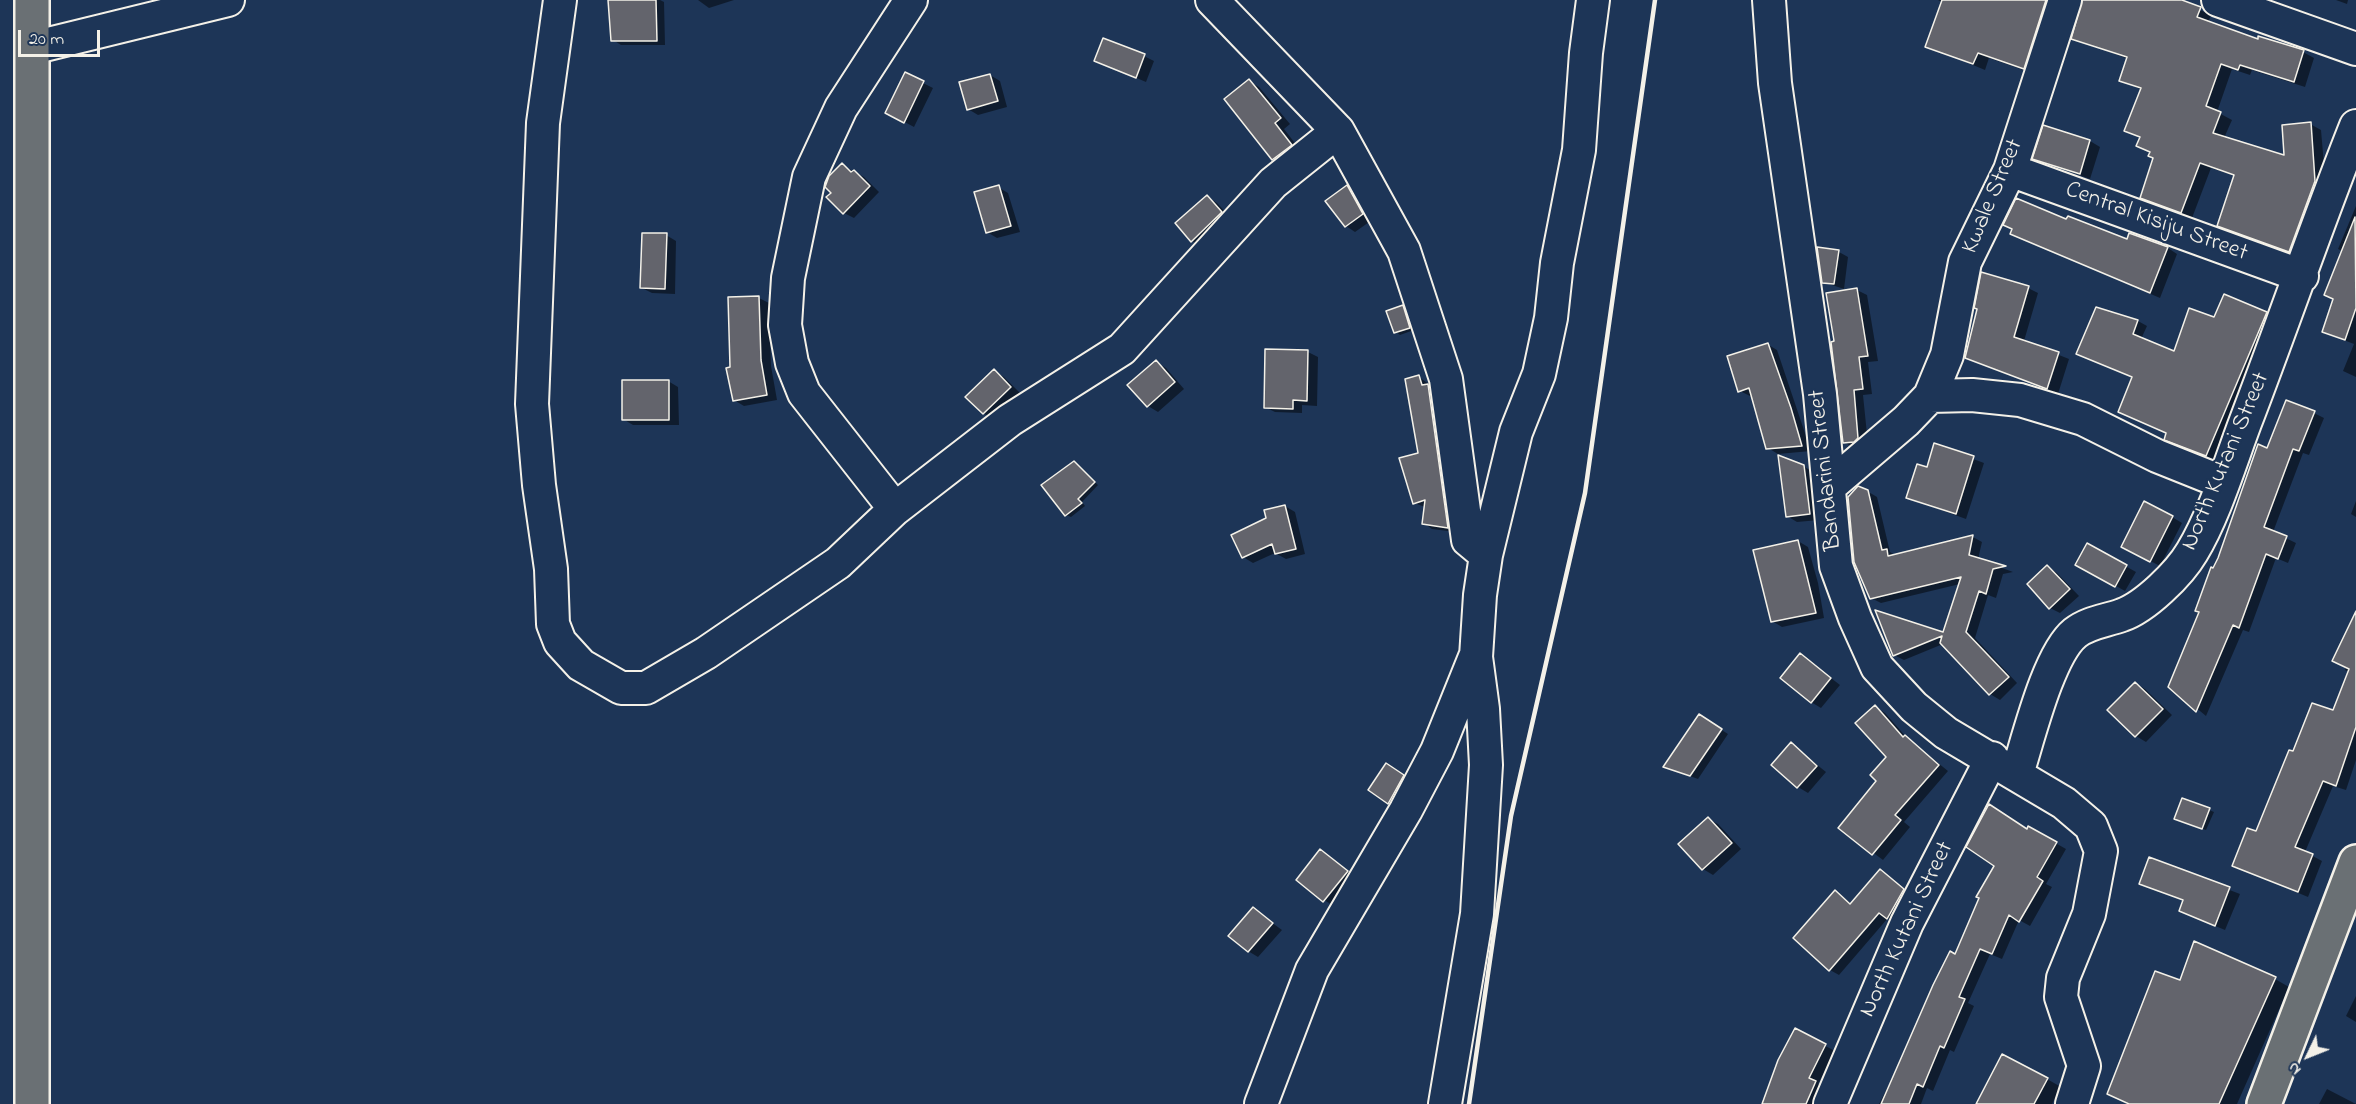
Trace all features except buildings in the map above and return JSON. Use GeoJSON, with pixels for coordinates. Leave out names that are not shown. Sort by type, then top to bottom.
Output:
{"type":"FeatureCollection","features":[{"type":"Feature","properties":{"kind":"main road"},"geometry":{"type":"LineString","coordinates":[[32,0],[32,1104]]}},
{"type":"Feature","properties":{"kind":"main road"},"geometry":{"type":"LineString","coordinates":[[2264,1104],[2356,862]]}},
{"type":"Feature","properties":{"kind":"street"},"geometry":{"type":"LineString","coordinates":[[32,48],[228,0]]}},
{"type":"Feature","properties":{"kind":"street"},"geometry":{"type":"LineString","coordinates":[[560,0],[543,123],[532,405],[545,537],[551,569],[553,624],[560,642],[581,665],[621,688],[646,688],[706,653],[838,563],[895,509],[1010,420],[1122,350],[1273,183],[1338,131]]}},
{"type":"Feature","properties":{"kind":"street"},"geometry":{"type":"LineString","coordinates":[[895,509],[804,393],[792,363],[785,325],[788,278],[809,177],[842,108],[911,0]]}},
{"type":"Feature","properties":{"kind":"street"},"geometry":{"type":"LineString","coordinates":[[1212,0],[1338,131],[1404,251],[1446,379],[1468,540],[1486,555]]}},
{"type":"Feature","properties":{"kind":"street"},"geometry":{"type":"LineString","coordinates":[[1445,1104],[1477,914],[1486,765],[1483,709],[1476,657],[1486,555],[1516,432],[1539,374],[1551,318],[1557,263],[1579,150],[1586,53],[1593,0]]}},
{"type":"Feature","properties":{"kind":"street","name":"Bandarini Street"},"geometry":{"type":"LineString","coordinates":[[1768,0],[1775,83],[1831,485],[1836,566],[1877,667],[1914,707],[1946,733],[2064,803],[2091,825],[2101,851],[2089,914],[2064,978],[2061,997],[2084,1066],[2072,1104]]}},
{"type":"Feature","properties":{"kind":"street","name":"Kwale Street"},"geometry":{"type":"LineString","coordinates":[[1930,396],[1947,355],[1965,262],[2010,170],[2065,0]]}},
{"type":"Feature","properties":{"kind":"street"},"geometry":{"type":"LineString","coordinates":[[2218,0],[2356,49]]}},
{"type":"Feature","properties":{"kind":"street","name":"North Kutani Street"},"geometry":{"type":"LineString","coordinates":[[1830,1104],[1926,883],[2004,766],[2066,643],[2076,633],[2094,623],[2124,615],[2139,606],[2177,572],[2192,552],[2222,482],[2302,276],[2347,176],[2356,126]]}},
{"type":"Feature","properties":{"kind":"street","name":"Central Kisiju Street"},"geometry":{"type":"LineString","coordinates":[[2010,170],[2302,276]]}},
{"type":"Feature","properties":{"kind":"street"},"geometry":{"type":"LineString","coordinates":[[1831,485],[1906,421],[1930,396],[1972,395],[2020,400],[2082,419],[2157,456],[2222,482]]}},
{"type":"Feature","properties":{"kind":"street"},"geometry":{"type":"LineString","coordinates":[[1262,1104],[1312,970],[1406,810],[1437,751],[1476,657]]}},
{"type":"Feature","properties":{"kind":"railway"},"geometry":{"type":"LineString","coordinates":[[1469,1104],[1511,816],[1585,493],[1655,0]]}}]}
